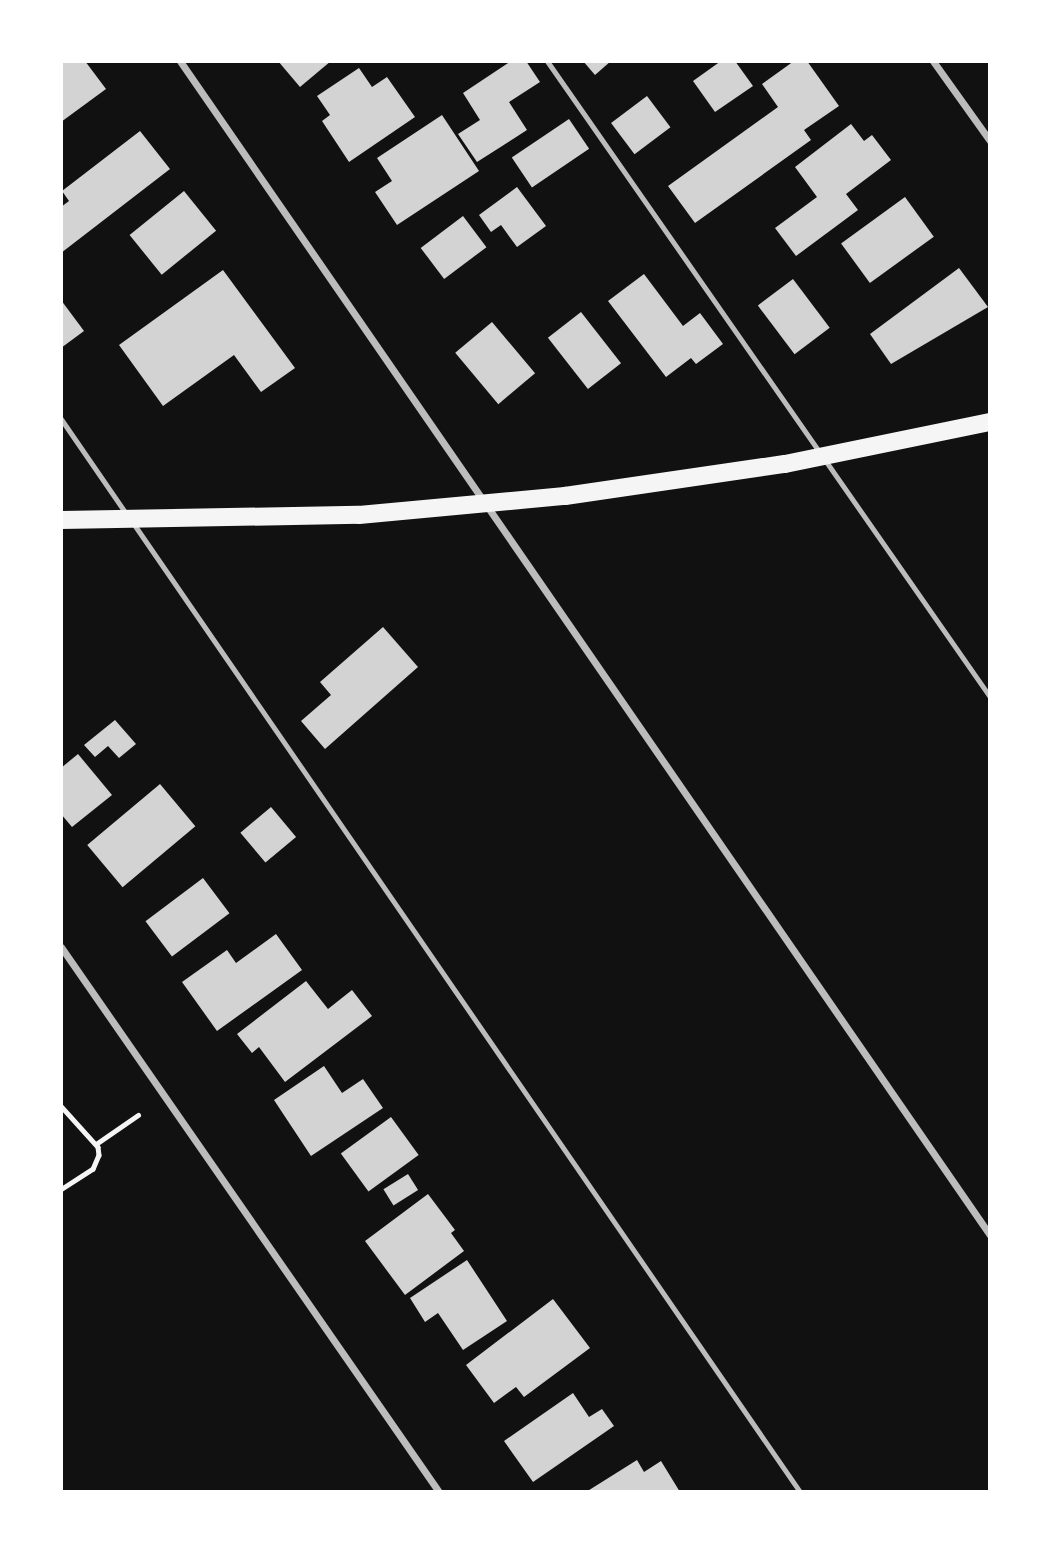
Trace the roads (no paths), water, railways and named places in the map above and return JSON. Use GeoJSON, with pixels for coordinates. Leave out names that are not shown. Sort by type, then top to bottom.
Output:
{"type":"FeatureCollection","features":[{"type":"Feature","properties":{"kind":"main road"},"geometry":{"type":"LineString","coordinates":[[61,520],[359,515],[484,504],[677,481],[824,457],[990,422]]}},
{"type":"Feature","properties":{"kind":"street"},"geometry":{"type":"LineString","coordinates":[[180,61],[990,1235]]}},
{"type":"Feature","properties":{"kind":"street"},"geometry":{"type":"LineString","coordinates":[[933,61],[990,141]]}},
{"type":"Feature","properties":{"kind":"street"},"geometry":{"type":"LineString","coordinates":[[61,947],[439,1492]]}},
{"type":"Feature","properties":{"kind":"lane"},"geometry":{"type":"LineString","coordinates":[[547,61],[990,697]]}},
{"type":"Feature","properties":{"kind":"lane"},"geometry":{"type":"LineString","coordinates":[[61,419],[800,1492]]}}]}
